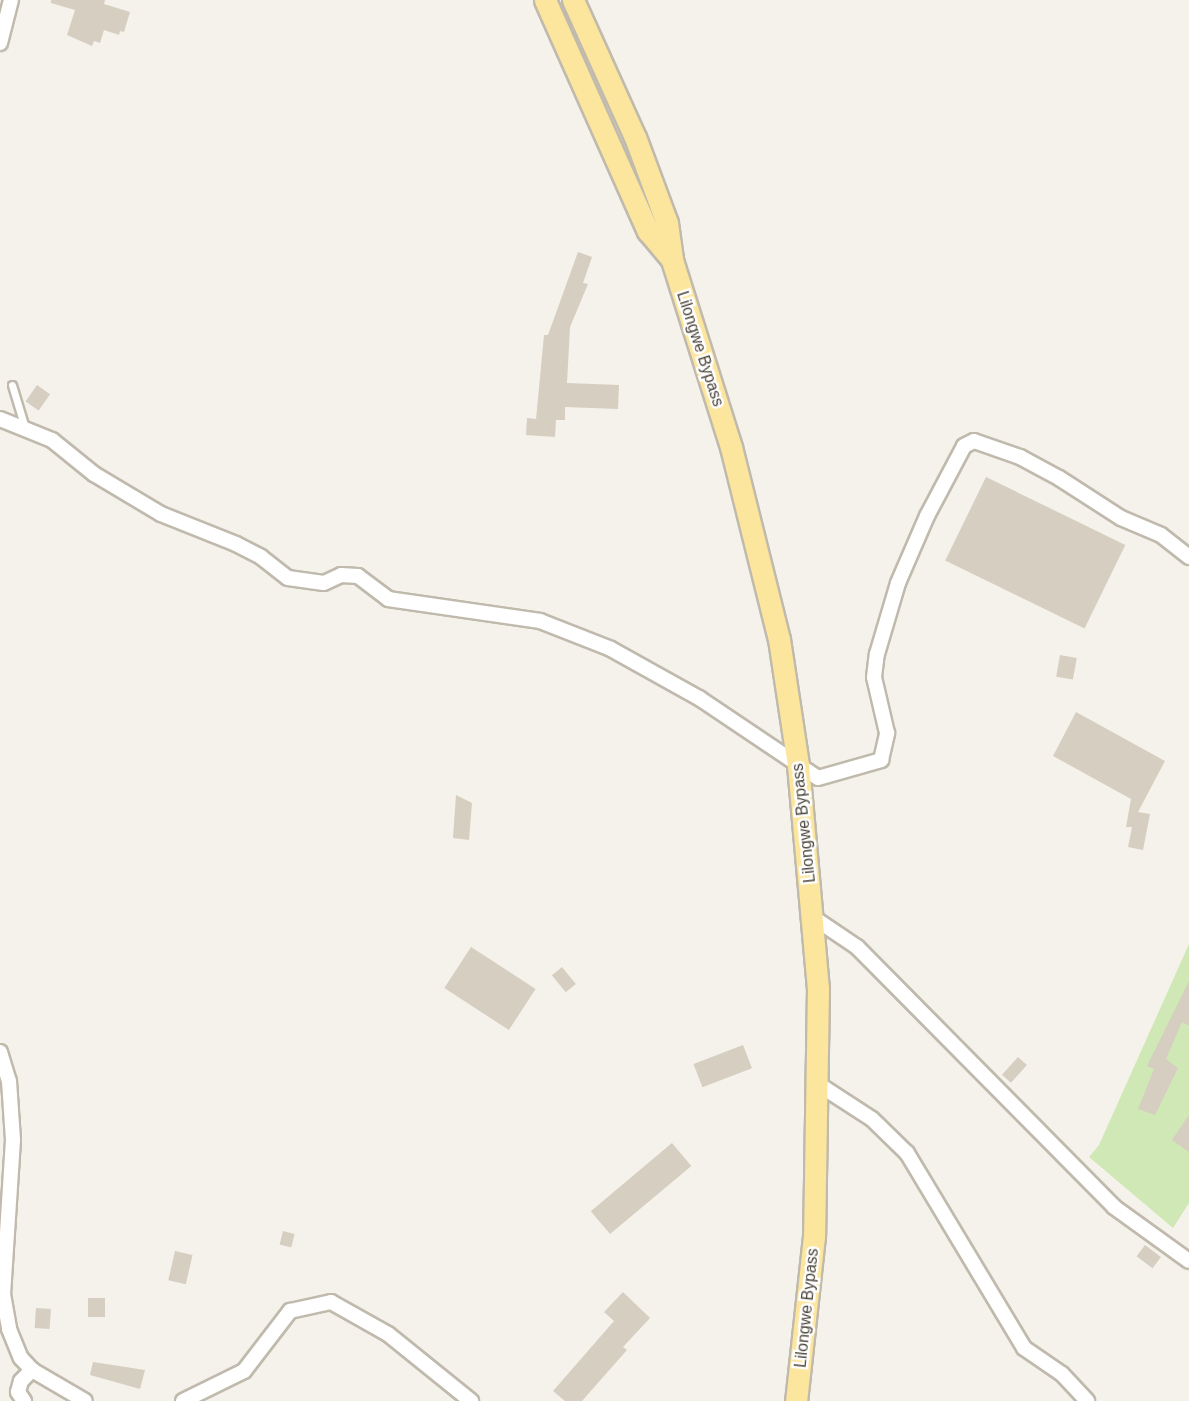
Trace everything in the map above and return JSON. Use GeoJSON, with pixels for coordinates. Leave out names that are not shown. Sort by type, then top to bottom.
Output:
{"type":"FeatureCollection","features":[{"type":"Feature","properties":{"kind":"main road","name":"Lilongwe Bypass"},"geometry":{"type":"LineString","coordinates":[[545,0],[648,231],[672,260]]}},
{"type":"Feature","properties":{"kind":"main road","name":"Lilongwe Bypass"},"geometry":{"type":"LineString","coordinates":[[573,0],[635,137],[667,223],[672,260],[749,512],[779,639],[798,765],[814,918],[818,1084],[814,1236],[796,1401]]}},
{"type":"Feature","properties":{"kind":"street"},"geometry":{"type":"LineString","coordinates":[[0,43],[11,0]]}},
{"type":"Feature","properties":{"kind":"street"},"geometry":{"type":"LineString","coordinates":[[0,419],[52,440],[94,474],[161,514],[261,556],[288,578],[324,583],[341,575],[358,576],[388,599],[540,621],[611,649],[699,698],[818,778],[881,760],[887,733],[874,677],[877,654],[898,583],[927,516],[964,446],[974,441],[1020,457],[1059,478],[1121,518],[1161,535],[1189,557]]}},
{"type":"Feature","properties":{"kind":"street"},"geometry":{"type":"LineString","coordinates":[[814,918],[857,948],[1114,1207],[1189,1261]]}},
{"type":"Feature","properties":{"kind":"street"},"geometry":{"type":"LineString","coordinates":[[0,1052],[9,1081],[13,1140],[3,1294],[9,1329],[21,1358],[32,1370],[85,1401]]}},
{"type":"Feature","properties":{"kind":"street"},"geometry":{"type":"LineString","coordinates":[[818,1084],[872,1119],[907,1153],[1024,1348],[1062,1374],[1087,1401]]}},
{"type":"Feature","properties":{"kind":"street"},"geometry":{"type":"LineString","coordinates":[[183,1401],[244,1371],[290,1311],[331,1302],[388,1334],[471,1401]]}},
{"type":"Feature","properties":{"kind":"street"},"geometry":{"type":"LineString","coordinates":[[24,1401],[18,1392],[21,1381],[32,1370]]}},
{"type":"Feature","properties":{"kind":"lane"},"geometry":{"type":"LineString","coordinates":[[12,385],[26,430]]}},
{"type":"Feature","properties":{"kind":"green space"},"geometry":{"type":"Polygon","coordinates":[[[1189,944],[1189,1203],[1173,1228],[1089,1157],[1099,1145],[1189,944]]]}},
{"type":"Feature","properties":{"kind":"building"},"geometry":{"type":"Polygon","coordinates":[[[51,0],[105,0],[104,4],[130,12],[124,32],[120,31],[119,35],[104,30],[100,43],[94,41],[92,46],[67,35],[75,10],[51,3],[51,0]]]}},
{"type":"Feature","properties":{"kind":"building"},"geometry":{"type":"Polygon","coordinates":[[[578,252],[592,257],[583,283],[588,284],[570,327],[567,383],[619,385],[618,409],[565,407],[565,420],[556,420],[555,437],[526,435],[527,418],[536,419],[544,335],[548,335],[578,252]]]}},
{"type":"Feature","properties":{"kind":"building"},"geometry":{"type":"Polygon","coordinates":[[[37,385],[50,394],[39,411],[26,401],[37,385]]]}},
{"type":"Feature","properties":{"kind":"building"},"geometry":{"type":"Polygon","coordinates":[[[986,477],[1125,545],[1085,629],[945,561],[986,477]]]}},
{"type":"Feature","properties":{"kind":"building"},"geometry":{"type":"Polygon","coordinates":[[[1060,655],[1077,658],[1073,680],[1056,677],[1060,655]]]}},
{"type":"Feature","properties":{"kind":"building"},"geometry":{"type":"Polygon","coordinates":[[[1076,712],[1165,761],[1138,812],[1150,814],[1143,850],[1128,847],[1132,827],[1126,827],[1131,799],[1053,756],[1076,712]]]}},
{"type":"Feature","properties":{"kind":"building"},"geometry":{"type":"Polygon","coordinates":[[[456,795],[472,803],[469,840],[453,838],[456,795]]]}},
{"type":"Feature","properties":{"kind":"building"},"geometry":{"type":"Polygon","coordinates":[[[471,947],[536,989],[509,1030],[444,988],[471,947]]]}},
{"type":"Feature","properties":{"kind":"building"},"geometry":{"type":"Polygon","coordinates":[[[562,967],[576,984],[566,992],[552,975],[562,967]]]}},
{"type":"Feature","properties":{"kind":"building"},"geometry":{"type":"Polygon","coordinates":[[[1189,981],[1189,1026],[1182,1022],[1166,1059],[1178,1068],[1155,1115],[1138,1109],[1154,1069],[1147,1066],[1189,981]]]}},
{"type":"Feature","properties":{"kind":"building"},"geometry":{"type":"Polygon","coordinates":[[[743,1045],[752,1068],[702,1087],[694,1064],[743,1045]]]}},
{"type":"Feature","properties":{"kind":"building"},"geometry":{"type":"Polygon","coordinates":[[[1018,1057],[1027,1065],[1011,1083],[1002,1075],[1018,1057]]]}},
{"type":"Feature","properties":{"kind":"building"},"geometry":{"type":"Polygon","coordinates":[[[1189,1115],[1189,1152],[1172,1140],[1189,1115]]]}},
{"type":"Feature","properties":{"kind":"building"},"geometry":{"type":"Polygon","coordinates":[[[672,1143],[691,1166],[610,1234],[591,1211],[672,1143]]]}},
{"type":"Feature","properties":{"kind":"building"},"geometry":{"type":"Polygon","coordinates":[[[283,1231],[295,1234],[291,1247],[280,1245],[283,1231]]]}},
{"type":"Feature","properties":{"kind":"building"},"geometry":{"type":"Polygon","coordinates":[[[1145,1245],[1161,1257],[1153,1268],[1137,1256],[1145,1245]]]}},
{"type":"Feature","properties":{"kind":"building"},"geometry":{"type":"Polygon","coordinates":[[[175,1251],[193,1255],[186,1284],[168,1280],[175,1251]]]}},
{"type":"Feature","properties":{"kind":"building"},"geometry":{"type":"Polygon","coordinates":[[[623,1292],[650,1318],[623,1347],[627,1350],[582,1401],[565,1401],[553,1391],[614,1321],[604,1312],[623,1292]]]}},
{"type":"Feature","properties":{"kind":"building"},"geometry":{"type":"Polygon","coordinates":[[[88,1298],[105,1298],[105,1317],[88,1317],[88,1298]]]}},
{"type":"Feature","properties":{"kind":"building"},"geometry":{"type":"Polygon","coordinates":[[[36,1308],[51,1309],[50,1329],[35,1328],[36,1308]]]}},
{"type":"Feature","properties":{"kind":"building"},"geometry":{"type":"Polygon","coordinates":[[[93,1362],[145,1370],[140,1389],[90,1375],[93,1362]]]}}]}
